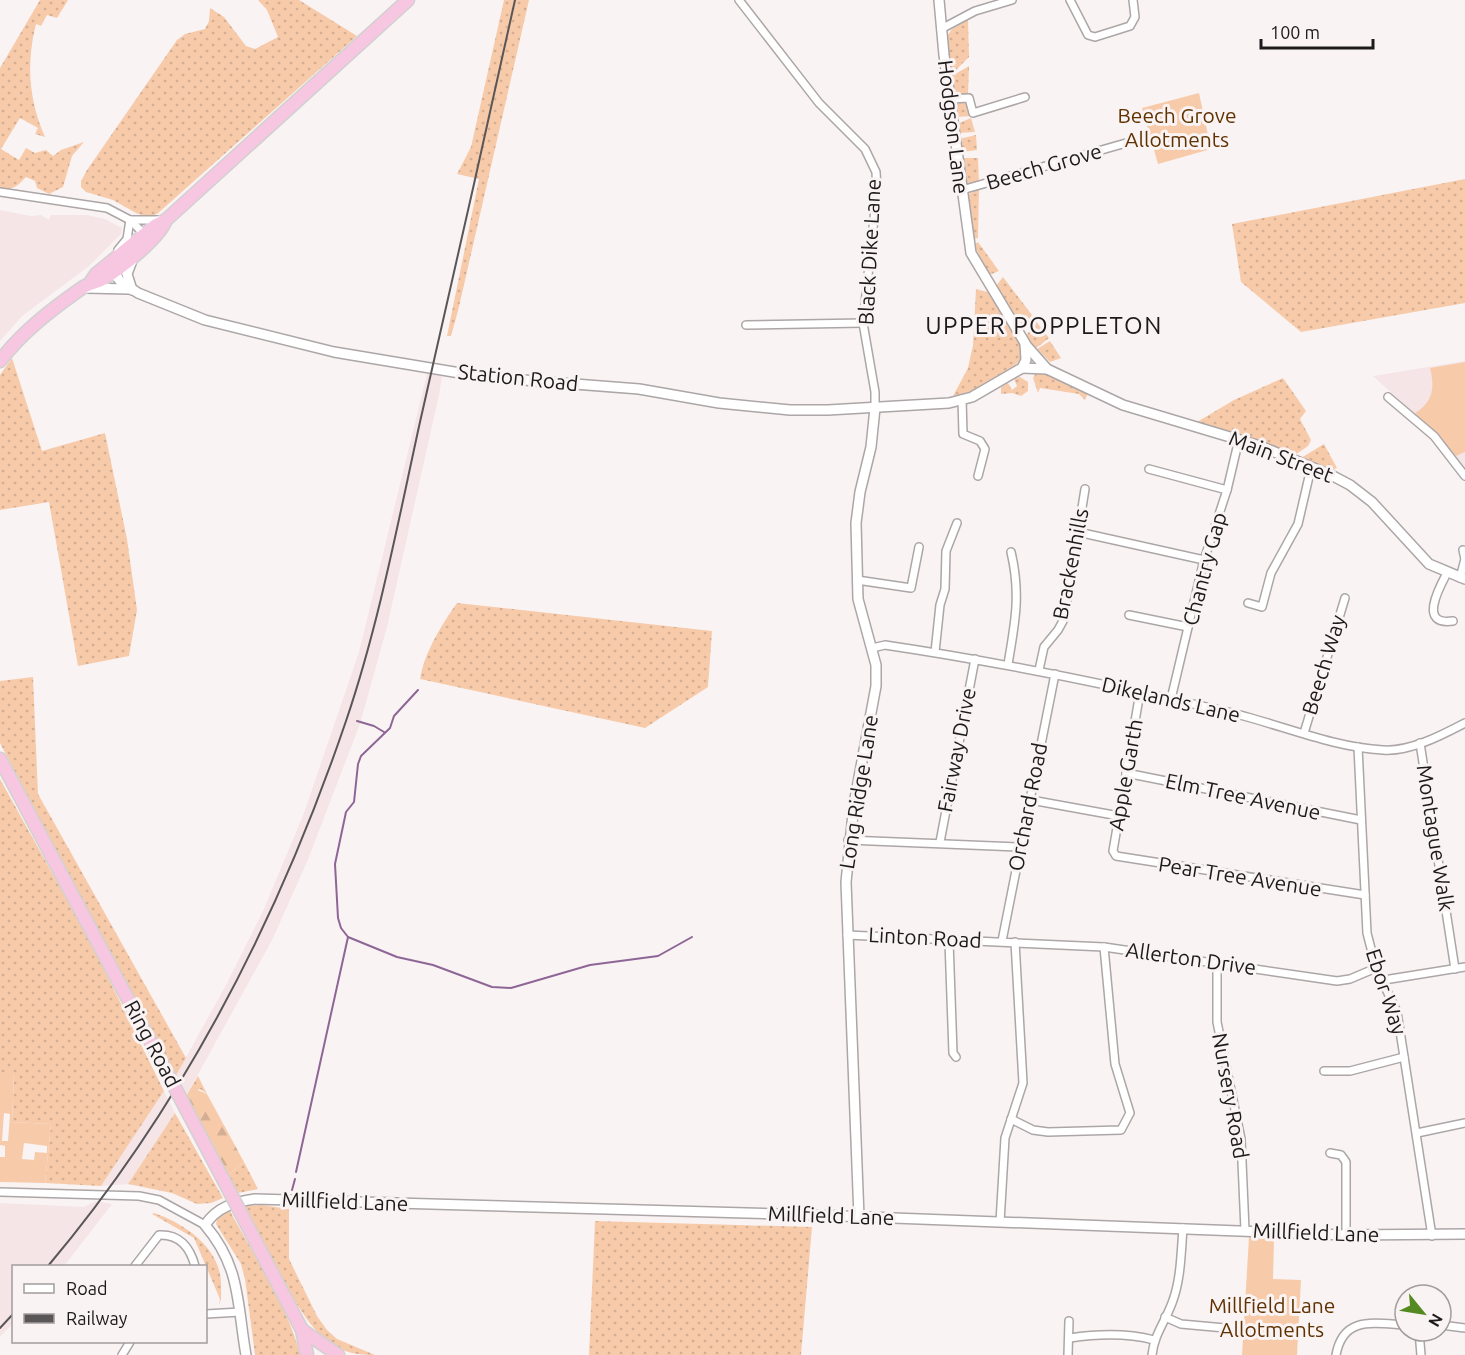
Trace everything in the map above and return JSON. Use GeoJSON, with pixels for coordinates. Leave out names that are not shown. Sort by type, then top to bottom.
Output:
{"type":"FeatureCollection","features":[{"type":"Feature","properties":{"kind":"highway"},"geometry":{"type":"LineString","coordinates":[[111,265],[134,255],[156,225],[166,220],[408,0]]}},
{"type":"Feature","properties":{"kind":"highway"},"geometry":{"type":"LineString","coordinates":[[0,361],[36,322],[86,285],[101,281],[111,265],[147,238]]}},
{"type":"Feature","properties":{"kind":"highway","name":"Ring Road"},"geometry":{"type":"LineString","coordinates":[[0,759],[302,1330],[307,1355]]}},
{"type":"Feature","properties":{"kind":"highway","name":"Ring Road"},"geometry":{"type":"LineString","coordinates":[[302,1330],[338,1355]]}},
{"type":"Feature","properties":{"kind":"street","name":"Black Dike Lane"},"geometry":{"type":"LineString","coordinates":[[739,0],[819,104],[865,149],[876,172],[877,190],[863,323],[875,392],[875,408]]}},
{"type":"Feature","properties":{"kind":"street","name":"Hodgson Lane"},"geometry":{"type":"LineString","coordinates":[[939,0],[971,253],[1025,343]]}},
{"type":"Feature","properties":{"kind":"street"},"geometry":{"type":"LineString","coordinates":[[941,28],[975,10],[1012,0]]}},
{"type":"Feature","properties":{"kind":"street"},"geometry":{"type":"LineString","coordinates":[[1070,0],[1088,34],[1095,37],[1130,26],[1135,17],[1133,0]]}},
{"type":"Feature","properties":{"kind":"street"},"geometry":{"type":"LineString","coordinates":[[950,99],[969,98],[973,113],[1025,97]]}},
{"type":"Feature","properties":{"kind":"street","name":"Beech Grove"},"geometry":{"type":"LineString","coordinates":[[962,190],[1126,143]]}},
{"type":"Feature","properties":{"kind":"street"},"geometry":{"type":"LineString","coordinates":[[0,192],[98,206],[116,211],[130,220],[147,238]]}},
{"type":"Feature","properties":{"kind":"street"},"geometry":{"type":"LineString","coordinates":[[130,220],[166,220]]}},
{"type":"Feature","properties":{"kind":"street"},"geometry":{"type":"LineString","coordinates":[[111,265],[126,239],[130,220]]}},
{"type":"Feature","properties":{"kind":"street"},"geometry":{"type":"LineString","coordinates":[[86,285],[132,290],[127,274],[134,255]]}},
{"type":"Feature","properties":{"kind":"street","name":"Station Road"},"geometry":{"type":"LineString","coordinates":[[111,265],[132,290],[152,300],[235,329],[374,360],[484,377],[639,389],[790,410],[949,403],[1005,381],[1022,369]]}},
{"type":"Feature","properties":{"kind":"street"},"geometry":{"type":"LineString","coordinates":[[746,325],[863,323]]}},
{"type":"Feature","properties":{"kind":"street"},"geometry":{"type":"LineString","coordinates":[[1025,343],[1026,360],[1022,369],[1047,369]]}},
{"type":"Feature","properties":{"kind":"street"},"geometry":{"type":"LineString","coordinates":[[1025,343],[1047,369]]}},
{"type":"Feature","properties":{"kind":"street","name":"Main Street"},"geometry":{"type":"LineString","coordinates":[[1047,369],[1123,405],[1239,439],[1350,485],[1372,502],[1429,564],[1462,579]]}},
{"type":"Feature","properties":{"kind":"street"},"geometry":{"type":"LineString","coordinates":[[1388,397],[1434,436],[1465,476]]}},
{"type":"Feature","properties":{"kind":"street"},"geometry":{"type":"LineString","coordinates":[[962,399],[963,434],[980,441],[985,449],[978,476]]}},
{"type":"Feature","properties":{"kind":"street","name":"Long Ridge Lane"},"geometry":{"type":"LineString","coordinates":[[859,1218],[847,935],[848,840],[876,686],[872,648],[858,599],[856,523],[860,492],[871,447],[875,408]]}},
{"type":"Feature","properties":{"kind":"street","name":"Chantry Gap"},"geometry":{"type":"LineString","coordinates":[[1171,699],[1204,560],[1227,489],[1239,439]]}},
{"type":"Feature","properties":{"kind":"street"},"geometry":{"type":"LineString","coordinates":[[1248,603],[1262,607],[1271,573],[1298,524],[1311,468]]}},
{"type":"Feature","properties":{"kind":"street"},"geometry":{"type":"LineString","coordinates":[[1149,469],[1227,489]]}},
{"type":"Feature","properties":{"kind":"street","name":"Brackenhills"},"geometry":{"type":"LineString","coordinates":[[1039,670],[1044,646],[1064,619],[1085,489]]}},
{"type":"Feature","properties":{"kind":"street"},"geometry":{"type":"LineString","coordinates":[[935,652],[940,605],[945,589],[946,551],[957,523]]}},
{"type":"Feature","properties":{"kind":"street"},"geometry":{"type":"LineString","coordinates":[[1078,532],[1204,560]]}},
{"type":"Feature","properties":{"kind":"street"},"geometry":{"type":"LineString","coordinates":[[857,580],[911,588],[919,546]]}},
{"type":"Feature","properties":{"kind":"street"},"geometry":{"type":"LineString","coordinates":[[1462,579],[1465,559],[1463,550]]}},
{"type":"Feature","properties":{"kind":"street"},"geometry":{"type":"LineString","coordinates":[[1008,664],[1018,609],[1018,581],[1011,552]]}},
{"type":"Feature","properties":{"kind":"street"},"geometry":{"type":"LineString","coordinates":[[1447,573],[1436,594],[1433,611],[1437,620],[1453,621]]}},
{"type":"Feature","properties":{"kind":"street","name":"Beech Way"},"geometry":{"type":"LineString","coordinates":[[1304,733],[1345,598]]}},
{"type":"Feature","properties":{"kind":"street"},"geometry":{"type":"LineString","coordinates":[[1129,615],[1188,627]]}},
{"type":"Feature","properties":{"kind":"street","name":"Dikelands Lane"},"geometry":{"type":"LineString","coordinates":[[872,648],[885,645],[1039,670],[1171,699],[1358,747],[1386,750],[1420,743],[1465,723]]}},
{"type":"Feature","properties":{"kind":"street","name":"Fairway Drive"},"geometry":{"type":"LineString","coordinates":[[940,842],[975,659]]}},
{"type":"Feature","properties":{"kind":"street","name":"Orchard Road"},"geometry":{"type":"LineString","coordinates":[[1002,941],[1055,674]]}},
{"type":"Feature","properties":{"kind":"street","name":"Apple Garth"},"geometry":{"type":"LineString","coordinates":[[1116,856],[1113,851],[1140,693]]}},
{"type":"Feature","properties":{"kind":"street","name":"Montague Walk"},"geometry":{"type":"LineString","coordinates":[[1420,743],[1455,969]]}},
{"type":"Feature","properties":{"kind":"street","name":"Ebor Way"},"geometry":{"type":"LineString","coordinates":[[1358,747],[1367,933],[1376,968],[1384,980],[1397,1012],[1432,1236]]}},
{"type":"Feature","properties":{"kind":"street","name":"Elm Tree Avenue"},"geometry":{"type":"LineString","coordinates":[[1126,773],[1361,820]]}},
{"type":"Feature","properties":{"kind":"street"},"geometry":{"type":"LineString","coordinates":[[1030,801],[1119,816]]}},
{"type":"Feature","properties":{"kind":"street"},"geometry":{"type":"LineString","coordinates":[[848,840],[1020,847]]}},
{"type":"Feature","properties":{"kind":"street","name":"Pear Tree Avenue"},"geometry":{"type":"LineString","coordinates":[[1116,856],[1365,895]]}},
{"type":"Feature","properties":{"kind":"street","name":"Linton Road"},"geometry":{"type":"LineString","coordinates":[[847,935],[949,941],[1002,941]]}},
{"type":"Feature","properties":{"kind":"street"},"geometry":{"type":"LineString","coordinates":[[949,941],[953,1053],[956,1057]]}},
{"type":"Feature","properties":{"kind":"street","name":"Allerton Drive"},"geometry":{"type":"LineString","coordinates":[[1002,941],[1104,947],[1337,981],[1350,979],[1376,968]]}},
{"type":"Feature","properties":{"kind":"street"},"geometry":{"type":"LineString","coordinates":[[1000,1221],[1004,1147],[1023,1083],[1015,942]]}},
{"type":"Feature","properties":{"kind":"street"},"geometry":{"type":"LineString","coordinates":[[1011,1119],[1033,1130],[1048,1132],[1121,1130],[1127,1123],[1130,1113],[1115,1064],[1104,947]]}},
{"type":"Feature","properties":{"kind":"street","name":"Nursery Road"},"geometry":{"type":"LineString","coordinates":[[1217,962],[1217,1022],[1241,1139],[1245,1230]]}},
{"type":"Feature","properties":{"kind":"street"},"geometry":{"type":"LineString","coordinates":[[1384,980],[1465,967]]}},
{"type":"Feature","properties":{"kind":"street"},"geometry":{"type":"LineString","coordinates":[[1324,1071],[1350,1071],[1404,1057]]}},
{"type":"Feature","properties":{"kind":"street"},"geometry":{"type":"LineString","coordinates":[[1417,1133],[1465,1123]]}},
{"type":"Feature","properties":{"kind":"street"},"geometry":{"type":"LineString","coordinates":[[1330,1153],[1341,1155],[1346,1162],[1346,1235]]}},
{"type":"Feature","properties":{"kind":"street"},"geometry":{"type":"LineString","coordinates":[[0,1192],[139,1196],[159,1200],[181,1209],[205,1225],[228,1258],[236,1279],[246,1355]]}},
{"type":"Feature","properties":{"kind":"street","name":"Millfield Lane"},"geometry":{"type":"LineString","coordinates":[[205,1225],[223,1207],[255,1199],[1000,1221],[1346,1235],[1465,1234]]}},
{"type":"Feature","properties":{"kind":"street"},"geometry":{"type":"LineString","coordinates":[[1152,1355],[1154,1340],[1178,1281],[1183,1228]]}},
{"type":"Feature","properties":{"kind":"street"},"geometry":{"type":"LineString","coordinates":[[136,1265],[159,1235],[176,1237],[186,1246],[195,1265]]}},
{"type":"Feature","properties":{"kind":"street"},"geometry":{"type":"LineString","coordinates":[[207,1314],[240,1312]]}},
{"type":"Feature","properties":{"kind":"street"},"geometry":{"type":"LineString","coordinates":[[1165,1317],[1181,1324],[1225,1328]]}},
{"type":"Feature","properties":{"kind":"street"},"geometry":{"type":"LineString","coordinates":[[1068,1355],[1069,1321]]}},
{"type":"Feature","properties":{"kind":"street"},"geometry":{"type":"LineString","coordinates":[[1336,1355],[1338,1341],[1351,1327],[1367,1323],[1393,1324]]}},
{"type":"Feature","properties":{"kind":"street"},"geometry":{"type":"LineString","coordinates":[[1070,1338],[1094,1334],[1140,1336],[1154,1340]]}},
{"type":"Feature","properties":{"kind":"shaded area"},"geometry":{"type":"Polygon","coordinates":[[[0,210],[31,216],[41,215],[49,220],[51,215],[87,215],[105,219],[122,228],[121,234],[89,266],[22,316],[0,341],[0,210]]]}},
{"type":"Feature","properties":{"kind":"shaded area"},"geometry":{"type":"Polygon","coordinates":[[[1465,361],[1465,467],[1441,438],[1373,376],[1465,361]]]}},
{"type":"Feature","properties":{"kind":"shaded area"},"geometry":{"type":"Polygon","coordinates":[[[427,374],[442,376],[439,395],[387,627],[360,724],[307,862],[272,940],[185,1098],[175,1077],[226,985],[263,911],[304,813],[359,652],[427,374]]]}},
{"type":"Feature","properties":{"kind":"shaded area"},"geometry":{"type":"Polygon","coordinates":[[[164,1091],[175,1113],[128,1184],[101,1186],[164,1091]]]}},
{"type":"Feature","properties":{"kind":"shaded area"},"geometry":{"type":"Polygon","coordinates":[[[96,1201],[112,1204],[65,1265],[12,1265],[12,1324],[0,1337],[0,1203],[84,1207],[96,1201]]]}},
{"type":"Feature","properties":{"kind":"green space"},"geometry":{"type":"Polygon","coordinates":[[[40,0],[68,0],[57,18],[47,15],[41,26],[36,24],[33,39],[30,68],[32,96],[45,137],[35,134],[38,128],[20,118],[1,149],[19,160],[26,148],[35,153],[46,150],[53,156],[61,150],[84,142],[72,156],[63,187],[49,194],[37,188],[35,181],[26,177],[14,187],[0,188],[0,68],[40,0]]]}},
{"type":"Feature","properties":{"kind":"green space"},"geometry":{"type":"Polygon","coordinates":[[[258,0],[299,0],[357,36],[157,214],[147,217],[113,200],[86,192],[81,187],[81,181],[87,170],[177,40],[185,34],[205,29],[209,21],[210,8],[224,17],[246,46],[255,49],[278,37],[267,10],[258,0]]]}},
{"type":"Feature","properties":{"kind":"green space"},"geometry":{"type":"Polygon","coordinates":[[[504,0],[529,0],[458,311],[451,336],[447,336],[479,179],[457,174],[471,147],[504,0]]]}},
{"type":"Feature","properties":{"kind":"green space"},"geometry":{"type":"Polygon","coordinates":[[[968,20],[969,57],[956,70],[950,71],[947,36],[952,29],[968,20]]]}},
{"type":"Feature","properties":{"kind":"green space"},"geometry":{"type":"Polygon","coordinates":[[[969,66],[968,94],[953,95],[950,77],[969,66]]]}},
{"type":"Feature","properties":{"kind":"green space","name":"Beech Grove Allotments"},"geometry":{"type":"Polygon","coordinates":[[[1199,93],[1211,149],[1158,164],[1142,108],[1199,93]]]}},
{"type":"Feature","properties":{"kind":"green space"},"geometry":{"type":"Polygon","coordinates":[[[965,99],[969,104],[971,116],[957,117],[955,101],[965,99]]]}},
{"type":"Feature","properties":{"kind":"green space"},"geometry":{"type":"Polygon","coordinates":[[[971,118],[975,132],[959,133],[957,124],[971,118]]]}},
{"type":"Feature","properties":{"kind":"green space"},"geometry":{"type":"Polygon","coordinates":[[[976,135],[977,150],[962,152],[959,139],[976,135]]]}},
{"type":"Feature","properties":{"kind":"green space"},"geometry":{"type":"Polygon","coordinates":[[[962,158],[978,158],[979,183],[970,186],[964,182],[962,158]]]}},
{"type":"Feature","properties":{"kind":"green space"},"geometry":{"type":"Polygon","coordinates":[[[1465,179],[1465,303],[1301,332],[1241,282],[1232,224],[1465,179]]]}},
{"type":"Feature","properties":{"kind":"green space"},"geometry":{"type":"Polygon","coordinates":[[[979,189],[978,238],[974,239],[967,195],[979,189]]]}},
{"type":"Feature","properties":{"kind":"green space"},"geometry":{"type":"Polygon","coordinates":[[[978,242],[999,271],[989,275],[974,245],[978,242]]]}},
{"type":"Feature","properties":{"kind":"green space"},"geometry":{"type":"Polygon","coordinates":[[[1003,277],[1032,315],[1023,328],[996,286],[1003,277]]]}},
{"type":"Feature","properties":{"kind":"green space"},"geometry":{"type":"Polygon","coordinates":[[[976,289],[991,293],[1024,351],[1012,369],[1004,376],[974,390],[953,396],[968,368],[973,345],[976,289]]]}},
{"type":"Feature","properties":{"kind":"green space"},"geometry":{"type":"Polygon","coordinates":[[[1036,321],[1049,338],[1035,349],[1026,336],[1036,321]]]}},
{"type":"Feature","properties":{"kind":"green space"},"geometry":{"type":"Polygon","coordinates":[[[1050,341],[1061,358],[1050,362],[1037,349],[1050,341]]]}},
{"type":"Feature","properties":{"kind":"green space"},"geometry":{"type":"Polygon","coordinates":[[[12,358],[42,451],[105,433],[127,539],[137,610],[129,656],[78,666],[49,502],[0,510],[0,375],[12,358]]]}},
{"type":"Feature","properties":{"kind":"green space"},"geometry":{"type":"Polygon","coordinates":[[[1465,362],[1465,452],[1456,456],[1415,413],[1426,404],[1431,394],[1430,368],[1465,362]]]}},
{"type":"Feature","properties":{"kind":"green space"},"geometry":{"type":"Polygon","coordinates":[[[1036,373],[1048,373],[1088,393],[1085,400],[1079,394],[1040,388],[1038,393],[1033,378],[1036,373]]]}},
{"type":"Feature","properties":{"kind":"green space"},"geometry":{"type":"Polygon","coordinates":[[[1020,377],[1028,382],[1028,391],[1021,396],[1012,393],[1001,394],[1001,387],[1008,383],[1012,390],[1017,386],[1014,379],[1020,377]]]}},
{"type":"Feature","properties":{"kind":"green space"},"geometry":{"type":"Polygon","coordinates":[[[1283,378],[1306,411],[1300,419],[1311,440],[1308,446],[1295,455],[1244,435],[1197,422],[1234,400],[1283,378]]]}},
{"type":"Feature","properties":{"kind":"green space"},"geometry":{"type":"Polygon","coordinates":[[[1324,444],[1337,468],[1333,470],[1301,458],[1324,444]]]}},
{"type":"Feature","properties":{"kind":"green space"},"geometry":{"type":"Polygon","coordinates":[[[457,603],[712,631],[708,687],[645,728],[420,679],[430,649],[457,603]]]}},
{"type":"Feature","properties":{"kind":"green space"},"geometry":{"type":"Polygon","coordinates":[[[33,677],[38,794],[186,1058],[175,1077],[0,743],[0,681],[33,677]]]}},
{"type":"Feature","properties":{"kind":"green space"},"geometry":{"type":"Polygon","coordinates":[[[0,779],[91,943],[164,1091],[101,1186],[45,1183],[51,1124],[12,1122],[14,1072],[0,1072],[0,779]]]}},
{"type":"Feature","properties":{"kind":"green space"},"geometry":{"type":"Polygon","coordinates":[[[0,1072],[14,1072],[12,1122],[51,1124],[45,1183],[0,1182],[0,1157],[5,1157],[5,1146],[0,1145],[0,1072]],[[4,1113],[2,1141],[8,1141],[10,1114],[4,1113]],[[24,1143],[22,1159],[34,1160],[35,1152],[47,1153],[47,1146],[24,1143]]]}},
{"type":"Feature","properties":{"kind":"green space"},"geometry":{"type":"Polygon","coordinates":[[[198,1076],[207,1094],[200,1089],[189,1095],[190,1102],[185,1098],[198,1076]]]}},
{"type":"Feature","properties":{"kind":"green space"},"geometry":{"type":"Polygon","coordinates":[[[195,1089],[207,1094],[244,1162],[227,1176],[191,1108],[189,1095],[195,1089]]]}},
{"type":"Feature","properties":{"kind":"green space"},"geometry":{"type":"Polygon","coordinates":[[[175,1113],[223,1198],[211,1203],[197,1204],[172,1193],[128,1184],[175,1113]]]}},
{"type":"Feature","properties":{"kind":"green space"},"geometry":{"type":"Polygon","coordinates":[[[244,1162],[258,1189],[238,1193],[227,1176],[244,1162]]]}},
{"type":"Feature","properties":{"kind":"green space"},"geometry":{"type":"Polygon","coordinates":[[[262,1205],[289,1209],[289,1259],[317,1316],[327,1330],[337,1339],[375,1355],[352,1353],[336,1347],[319,1334],[307,1319],[283,1280],[244,1206],[262,1205]]]}},
{"type":"Feature","properties":{"kind":"green space"},"geometry":{"type":"Polygon","coordinates":[[[229,1209],[279,1300],[300,1355],[255,1355],[241,1264],[216,1224],[218,1215],[229,1209]]]}},
{"type":"Feature","properties":{"kind":"green space"},"geometry":{"type":"Polygon","coordinates":[[[152,1214],[166,1218],[190,1231],[209,1250],[220,1273],[221,1301],[219,1305],[220,1299],[194,1238],[152,1214]]]}},
{"type":"Feature","properties":{"kind":"green space"},"geometry":{"type":"Polygon","coordinates":[[[595,1221],[812,1227],[801,1355],[589,1355],[595,1221]]]}},
{"type":"Feature","properties":{"kind":"green space","name":"Millfield Lane Allotments"},"geometry":{"type":"Polygon","coordinates":[[[1249,1237],[1274,1239],[1273,1279],[1301,1280],[1297,1355],[1242,1355],[1249,1237]]]}},
{"type":"Feature","properties":{"kind":"waterway"},"geometry":{"type":"LineString","coordinates":[[296,1172],[348,937],[341,928],[338,918],[335,864],[346,812],[354,802],[358,764],[361,756],[390,728],[394,716],[418,690]]}},
{"type":"Feature","properties":{"kind":"waterway"},"geometry":{"type":"LineString","coordinates":[[357,721],[384,732]]}},
{"type":"Feature","properties":{"kind":"waterway"},"geometry":{"type":"LineString","coordinates":[[348,937],[397,957],[433,965],[492,987],[511,988],[590,965],[658,956],[692,937]]}},
{"type":"Feature","properties":{"kind":"waterway"},"geometry":{"type":"LineString","coordinates":[[292,1190],[295,1179]]}},
{"type":"Feature","properties":{"kind":"railway"},"geometry":{"type":"LineString","coordinates":[[49,1265],[97,1205],[142,1141],[184,1076],[222,1008],[258,938],[290,867],[346,721],[378,610],[396,535],[515,0]]}},
{"type":"Feature","properties":{"kind":"railway"},"geometry":{"type":"LineString","coordinates":[[0,1328],[12,1315]]}},
{"type":"Feature","properties":{"kind":"district","name":"UPPER POPPLETON"},"geometry":{"type":"Point","coordinates":[1044,326]}}]}
